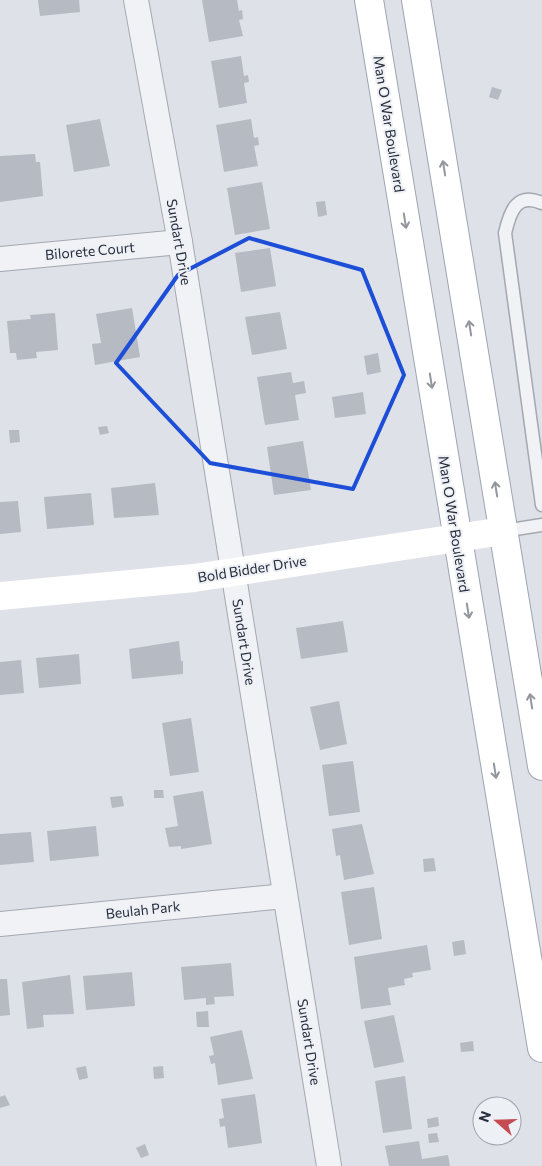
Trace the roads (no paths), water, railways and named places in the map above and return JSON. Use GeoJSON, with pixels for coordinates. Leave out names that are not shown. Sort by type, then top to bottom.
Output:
{"type":"FeatureCollection","features":[{"type":"Feature","properties":{"kind":"main road","name":"Man O War Boulevard"},"geometry":{"type":"LineString","coordinates":[[368,0],[542,1048]]}},
{"type":"Feature","properties":{"kind":"main road"},"geometry":{"type":"LineString","coordinates":[[416,0],[542,766]]}},
{"type":"Feature","properties":{"kind":"main road","name":"Bold Bidder Drive"},"geometry":{"type":"LineString","coordinates":[[0,596],[194,578],[456,536],[503,531]]}},
{"type":"Feature","properties":{"kind":"street","name":"Sundart Drive"},"geometry":{"type":"LineString","coordinates":[[136,0],[180,242],[329,1166]]}},
{"type":"Feature","properties":{"kind":"street","name":"Bilorete Court"},"geometry":{"type":"LineString","coordinates":[[0,259],[180,242]]}},
{"type":"Feature","properties":{"kind":"street","name":"Beulah Park"},"geometry":{"type":"LineString","coordinates":[[0,924],[285,896]]}},
{"type":"Feature","properties":{"kind":"lane"},"geometry":{"type":"LineString","coordinates":[[542,203],[532,198],[522,200],[510,212],[505,233],[542,505]]}},
{"type":"Feature","properties":{"kind":"lane"},"geometry":{"type":"LineString","coordinates":[[503,531],[542,525]]}}]}
